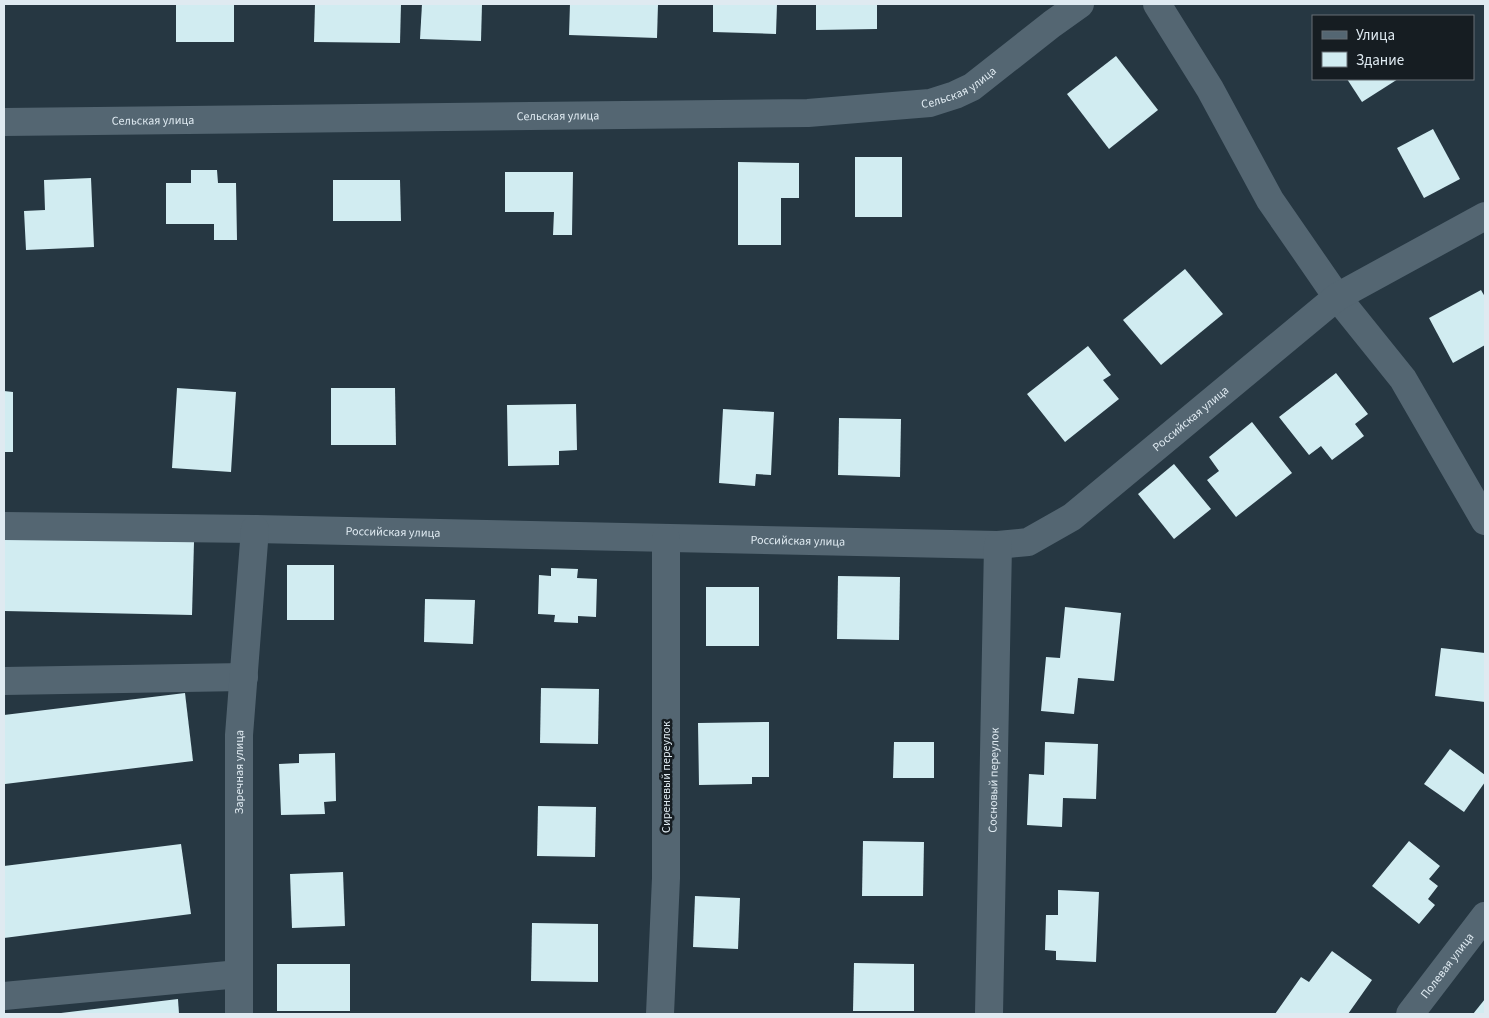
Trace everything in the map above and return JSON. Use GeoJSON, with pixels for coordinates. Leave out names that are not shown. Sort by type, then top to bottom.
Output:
{"type":"FeatureCollection","features":[{"type":"Feature","properties":{"kind":"street","name":"Сельская улица"},"geometry":{"type":"LineString","coordinates":[[4,122],[808,113],[930,103],[972,87],[1080,4]]}},
{"type":"Feature","properties":{"kind":"street"},"geometry":{"type":"LineString","coordinates":[[1157,4],[1210,89],[1270,200],[1337,297],[1403,379],[1485,521]]}},
{"type":"Feature","properties":{"kind":"street","name":"Российская улица"},"geometry":{"type":"LineString","coordinates":[[4,526],[255,529],[998,545],[1028,542],[1072,516],[1337,297],[1485,216]]}},
{"type":"Feature","properties":{"kind":"street","name":"Заречная улица"},"geometry":{"type":"LineString","coordinates":[[239,1014],[239,735],[255,529]]}},
{"type":"Feature","properties":{"kind":"street","name":"Сиреневый переулок"},"geometry":{"type":"LineString","coordinates":[[660,1014],[666,878],[666,539]]}},
{"type":"Feature","properties":{"kind":"street","name":"Сосновый переулок"},"geometry":{"type":"LineString","coordinates":[[989,1014],[998,545]]}},
{"type":"Feature","properties":{"kind":"street"},"geometry":{"type":"LineString","coordinates":[[4,681],[244,677]]}},
{"type":"Feature","properties":{"kind":"street","name":"Полевая улица"},"geometry":{"type":"LineString","coordinates":[[1410,1014],[1485,916]]}},
{"type":"Feature","properties":{"kind":"street"},"geometry":{"type":"LineString","coordinates":[[4,996],[239,974]]}},
{"type":"Feature","properties":{"kind":"building"},"geometry":{"type":"Polygon","coordinates":[[[176,4],[234,4],[234,42],[176,42],[176,4]]]}},
{"type":"Feature","properties":{"kind":"building"},"geometry":{"type":"Polygon","coordinates":[[[315,4],[401,4],[400,43],[314,42],[315,4]]]}},
{"type":"Feature","properties":{"kind":"building"},"geometry":{"type":"Polygon","coordinates":[[[422,4],[482,4],[481,41],[420,39],[422,4]]]}},
{"type":"Feature","properties":{"kind":"building"},"geometry":{"type":"Polygon","coordinates":[[[570,4],[658,4],[657,38],[569,35],[570,4]]]}},
{"type":"Feature","properties":{"kind":"building"},"geometry":{"type":"Polygon","coordinates":[[[713,4],[777,4],[776,34],[713,32],[713,4]]]}},
{"type":"Feature","properties":{"kind":"building"},"geometry":{"type":"Polygon","coordinates":[[[816,4],[877,4],[877,29],[816,30],[816,4]]]}},
{"type":"Feature","properties":{"kind":"building"},"geometry":{"type":"Polygon","coordinates":[[[1116,56],[1158,110],[1109,149],[1067,94],[1116,56]]]}},
{"type":"Feature","properties":{"kind":"building"},"geometry":{"type":"Polygon","coordinates":[[[1348,80],[1396,80],[1362,102],[1348,80]]]}},
{"type":"Feature","properties":{"kind":"building"},"geometry":{"type":"Polygon","coordinates":[[[1433,129],[1460,179],[1424,198],[1397,148],[1433,129]]]}},
{"type":"Feature","properties":{"kind":"building"},"geometry":{"type":"Polygon","coordinates":[[[855,157],[902,157],[902,217],[855,217],[855,157]]]}},
{"type":"Feature","properties":{"kind":"building"},"geometry":{"type":"Polygon","coordinates":[[[738,162],[799,163],[799,198],[781,198],[781,245],[738,245],[738,162]]]}},
{"type":"Feature","properties":{"kind":"building"},"geometry":{"type":"Polygon","coordinates":[[[191,170],[217,170],[218,183],[236,183],[237,240],[214,240],[214,224],[166,224],[166,183],[191,183],[191,170]]]}},
{"type":"Feature","properties":{"kind":"building"},"geometry":{"type":"Polygon","coordinates":[[[505,172],[573,172],[572,235],[553,235],[554,212],[505,212],[505,172]]]}},
{"type":"Feature","properties":{"kind":"building"},"geometry":{"type":"Polygon","coordinates":[[[91,178],[94,247],[26,250],[24,211],[45,210],[44,180],[91,178]]]}},
{"type":"Feature","properties":{"kind":"building"},"geometry":{"type":"Polygon","coordinates":[[[333,180],[400,180],[401,221],[333,221],[333,180]]]}},
{"type":"Feature","properties":{"kind":"building"},"geometry":{"type":"Polygon","coordinates":[[[1185,269],[1223,314],[1161,365],[1123,320],[1185,269]]]}},
{"type":"Feature","properties":{"kind":"building"},"geometry":{"type":"Polygon","coordinates":[[[1481,290],[1485,297],[1485,345],[1453,363],[1429,318],[1481,290]]]}},
{"type":"Feature","properties":{"kind":"building"},"geometry":{"type":"Polygon","coordinates":[[[1088,346],[1111,375],[1103,380],[1119,399],[1065,442],[1027,394],[1088,346]]]}},
{"type":"Feature","properties":{"kind":"building"},"geometry":{"type":"Polygon","coordinates":[[[1336,373],[1368,414],[1355,424],[1364,436],[1332,460],[1321,446],[1309,455],[1279,417],[1336,373]]]}},
{"type":"Feature","properties":{"kind":"building"},"geometry":{"type":"Polygon","coordinates":[[[177,388],[236,392],[231,472],[172,468],[177,388]]]}},
{"type":"Feature","properties":{"kind":"building"},"geometry":{"type":"Polygon","coordinates":[[[331,388],[395,388],[396,445],[331,445],[331,388]]]}},
{"type":"Feature","properties":{"kind":"building"},"geometry":{"type":"Polygon","coordinates":[[[4,391],[13,392],[13,452],[4,452],[4,391]]]}},
{"type":"Feature","properties":{"kind":"building"},"geometry":{"type":"Polygon","coordinates":[[[576,404],[577,450],[559,451],[559,465],[508,466],[507,405],[576,404]]]}},
{"type":"Feature","properties":{"kind":"building"},"geometry":{"type":"Polygon","coordinates":[[[723,409],[774,412],[771,475],[756,474],[755,486],[719,483],[723,409]]]}},
{"type":"Feature","properties":{"kind":"building"},"geometry":{"type":"Polygon","coordinates":[[[839,418],[901,419],[900,477],[838,475],[839,418]]]}},
{"type":"Feature","properties":{"kind":"building"},"geometry":{"type":"Polygon","coordinates":[[[1252,422],[1292,473],[1236,517],[1207,480],[1219,471],[1209,457],[1252,422]]]}},
{"type":"Feature","properties":{"kind":"building"},"geometry":{"type":"Polygon","coordinates":[[[1174,464],[1211,509],[1174,539],[1138,494],[1174,464]]]}},
{"type":"Feature","properties":{"kind":"building"},"geometry":{"type":"Polygon","coordinates":[[[5,538],[194,542],[192,615],[4,611],[5,538]]]}},
{"type":"Feature","properties":{"kind":"building"},"geometry":{"type":"Polygon","coordinates":[[[287,565],[334,565],[334,620],[287,620],[287,565]]]}},
{"type":"Feature","properties":{"kind":"building"},"geometry":{"type":"Polygon","coordinates":[[[551,568],[578,569],[577,578],[597,579],[596,617],[578,616],[578,623],[554,622],[555,615],[538,614],[539,575],[551,576],[551,568]]]}},
{"type":"Feature","properties":{"kind":"building"},"geometry":{"type":"Polygon","coordinates":[[[838,576],[900,577],[899,640],[837,639],[838,576]]]}},
{"type":"Feature","properties":{"kind":"building"},"geometry":{"type":"Polygon","coordinates":[[[706,587],[759,587],[759,646],[706,646],[706,587]]]}},
{"type":"Feature","properties":{"kind":"building"},"geometry":{"type":"Polygon","coordinates":[[[425,599],[475,600],[473,644],[424,642],[425,599]]]}},
{"type":"Feature","properties":{"kind":"building"},"geometry":{"type":"Polygon","coordinates":[[[1065,607],[1121,613],[1114,681],[1078,678],[1074,714],[1041,711],[1046,657],[1060,658],[1065,607]]]}},
{"type":"Feature","properties":{"kind":"building"},"geometry":{"type":"Polygon","coordinates":[[[1441,648],[1485,653],[1485,702],[1435,696],[1441,648]]]}},
{"type":"Feature","properties":{"kind":"building"},"geometry":{"type":"Polygon","coordinates":[[[541,688],[599,689],[598,744],[540,743],[541,688]]]}},
{"type":"Feature","properties":{"kind":"building"},"geometry":{"type":"Polygon","coordinates":[[[185,693],[193,761],[5,784],[4,715],[185,693]]]}},
{"type":"Feature","properties":{"kind":"building"},"geometry":{"type":"Polygon","coordinates":[[[769,722],[769,777],[752,777],[752,784],[699,785],[698,723],[769,722]]]}},
{"type":"Feature","properties":{"kind":"building"},"geometry":{"type":"Polygon","coordinates":[[[894,742],[934,742],[934,778],[893,778],[894,742]]]}},
{"type":"Feature","properties":{"kind":"building"},"geometry":{"type":"Polygon","coordinates":[[[1045,742],[1098,744],[1096,799],[1063,798],[1062,827],[1027,825],[1029,774],[1044,775],[1045,742]]]}},
{"type":"Feature","properties":{"kind":"building"},"geometry":{"type":"Polygon","coordinates":[[[1450,749],[1485,775],[1485,782],[1464,812],[1424,784],[1450,749]]]}},
{"type":"Feature","properties":{"kind":"building"},"geometry":{"type":"Polygon","coordinates":[[[335,753],[336,801],[324,802],[325,814],[281,815],[279,764],[299,763],[299,754],[335,753]]]}},
{"type":"Feature","properties":{"kind":"building"},"geometry":{"type":"Polygon","coordinates":[[[538,806],[596,807],[595,857],[537,856],[538,806]]]}},
{"type":"Feature","properties":{"kind":"building"},"geometry":{"type":"Polygon","coordinates":[[[863,841],[924,842],[923,896],[862,896],[863,841]]]}},
{"type":"Feature","properties":{"kind":"building"},"geometry":{"type":"Polygon","coordinates":[[[1409,841],[1440,866],[1429,879],[1438,886],[1428,899],[1435,905],[1419,924],[1372,886],[1409,841]]]}},
{"type":"Feature","properties":{"kind":"building"},"geometry":{"type":"Polygon","coordinates":[[[181,844],[191,914],[4,938],[4,866],[181,844]]]}},
{"type":"Feature","properties":{"kind":"building"},"geometry":{"type":"Polygon","coordinates":[[[343,872],[345,926],[292,928],[290,874],[343,872]]]}},
{"type":"Feature","properties":{"kind":"building"},"geometry":{"type":"Polygon","coordinates":[[[1058,890],[1099,892],[1096,962],[1056,960],[1056,951],[1045,950],[1046,915],[1058,915],[1058,890]]]}},
{"type":"Feature","properties":{"kind":"building"},"geometry":{"type":"Polygon","coordinates":[[[695,896],[740,898],[738,949],[693,947],[695,896]]]}},
{"type":"Feature","properties":{"kind":"building"},"geometry":{"type":"Polygon","coordinates":[[[532,923],[598,924],[598,982],[531,981],[532,923]]]}},
{"type":"Feature","properties":{"kind":"building"},"geometry":{"type":"Polygon","coordinates":[[[1332,951],[1372,980],[1348,1014],[1275,1014],[1301,977],[1309,982],[1332,951]]]}},
{"type":"Feature","properties":{"kind":"building"},"geometry":{"type":"Polygon","coordinates":[[[854,963],[914,964],[914,1011],[853,1011],[854,963]]]}},
{"type":"Feature","properties":{"kind":"building"},"geometry":{"type":"Polygon","coordinates":[[[277,964],[350,964],[350,1011],[277,1011],[277,964]]]}},
{"type":"Feature","properties":{"kind":"building"},"geometry":{"type":"Polygon","coordinates":[[[178,999],[179,1014],[61,1014],[61,1013],[178,999]]]}},
{"type":"Feature","properties":{"kind":"building"},"geometry":{"type":"Polygon","coordinates":[[[1485,999],[1485,1014],[1473,1014],[1485,999]]]}}]}
